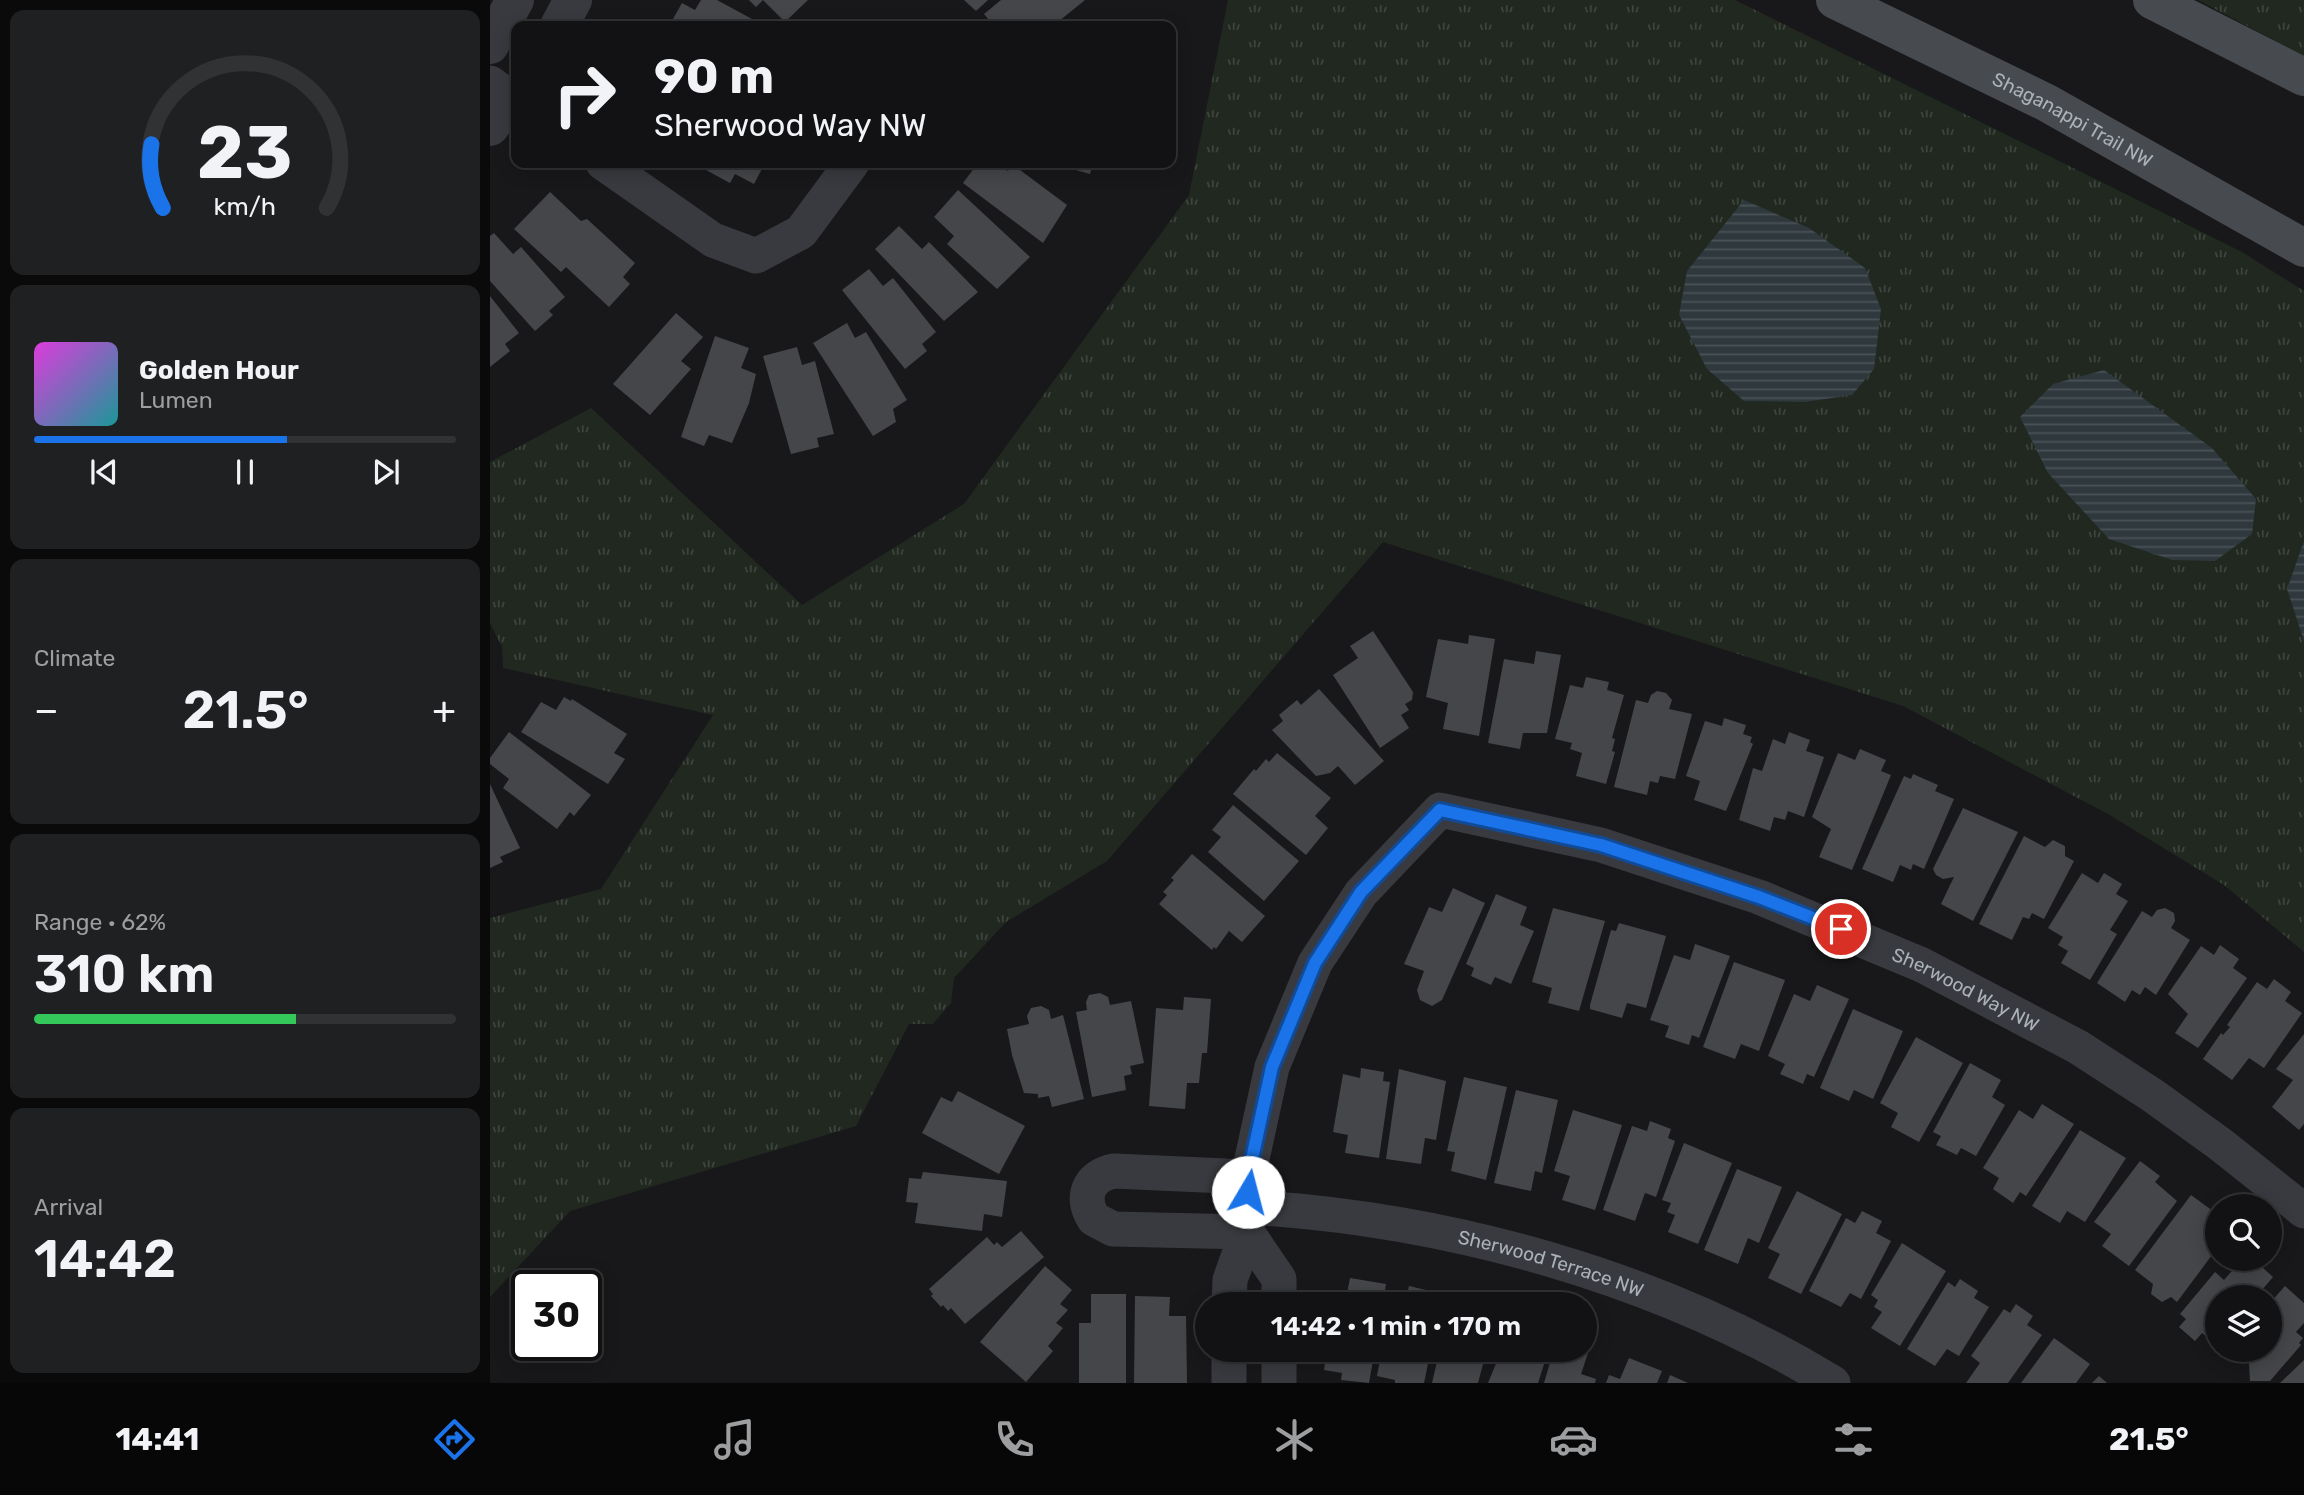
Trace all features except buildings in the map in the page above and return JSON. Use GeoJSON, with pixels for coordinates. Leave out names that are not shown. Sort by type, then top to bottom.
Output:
{"type":"FeatureCollection","features":[{"type":"Feature","properties":{"kind":"main road","name":"Shaganappi Trail NW"},"geometry":{"type":"LineString","coordinates":[[1835,0],[2047,103],[2304,248]]}},
{"type":"Feature","properties":{"kind":"main road"},"geometry":{"type":"LineString","coordinates":[[2152,0],[2304,76]]}},
{"type":"Feature","properties":{"kind":"street"},"geometry":{"type":"LineString","coordinates":[[490,45],[515,0]]}},
{"type":"Feature","properties":{"kind":"street"},"geometry":{"type":"LineString","coordinates":[[562,21],[573,0]]}},
{"type":"Feature","properties":{"kind":"street"},"geometry":{"type":"LineString","coordinates":[[610,168],[713,240],[756,256],[801,232],[848,168]]}},
{"type":"Feature","properties":{"kind":"street","name":"Sherwood Way NW"},"geometry":{"type":"LineString","coordinates":[[1230,1292],[1272,1067],[1315,963],[1361,892],[1440,810],[1601,845],[1759,897],[1922,965],[2001,1004],[2152,1095],[2220,1143],[2304,1211]]}},
{"type":"Feature","properties":{"kind":"street"},"geometry":{"type":"LineString","coordinates":[[1247,1205],[1279,1279],[1279,1292]]}},
{"type":"Feature","properties":{"kind":"street","name":"Sherwood Terrace NW"},"geometry":{"type":"LineString","coordinates":[[1247,1205],[1318,1211],[1442,1233],[1521,1252],[1675,1304],[1749,1338],[1833,1383]]}},
{"type":"Feature","properties":{"kind":"street"},"geometry":{"type":"LineString","coordinates":[[1229,1362],[1229,1383]]}},
{"type":"Feature","properties":{"kind":"street"},"geometry":{"type":"LineString","coordinates":[[1279,1362],[1279,1383]]}},
{"type":"Feature","properties":{"kind":"green space"},"geometry":{"type":"Polygon","coordinates":[[[1228,0],[1735,0],[2242,252],[2304,291],[2304,952],[2224,885],[2108,814],[1903,706],[1383,542],[1107,861],[1006,922],[954,978],[951,1003],[933,1024],[909,1024],[856,1126],[570,1211],[515,1270],[511,1270],[511,1274],[490,1297],[490,918],[601,889],[713,715],[503,668],[502,647],[490,623],[490,462],[591,408],[802,605],[964,504],[1189,195],[1228,0]]]}},
{"type":"Feature","properties":{"kind":"green space"},"geometry":{"type":"Polygon","coordinates":[[[2198,0],[2304,0],[2304,56],[2198,0]]]}},
{"type":"Feature","properties":{"kind":"shaded area"},"geometry":{"type":"Polygon","coordinates":[[[1744,200],[1809,228],[1865,268],[1881,309],[1874,369],[1852,395],[1805,402],[1744,401],[1707,369],[1679,315],[1687,271],[1744,200]]]}},
{"type":"Feature","properties":{"kind":"shaded area"},"geometry":{"type":"Polygon","coordinates":[[[2104,370],[2212,448],[2256,499],[2252,534],[2215,561],[2172,560],[2109,539],[2048,473],[2020,417],[2053,384],[2104,370]]]}},
{"type":"Feature","properties":{"kind":"shaded area"},"geometry":{"type":"Polygon","coordinates":[[[2304,541],[2304,641],[2287,589],[2304,541]]]}},
{"type":"Feature","properties":{"kind":"route"},"geometry":{"type":"LineString","coordinates":[[1248,1192],[1248,1177],[1272,1067],[1315,963],[1361,892],[1440,810],[1601,845],[1759,897],[1841,929]]}}]}
